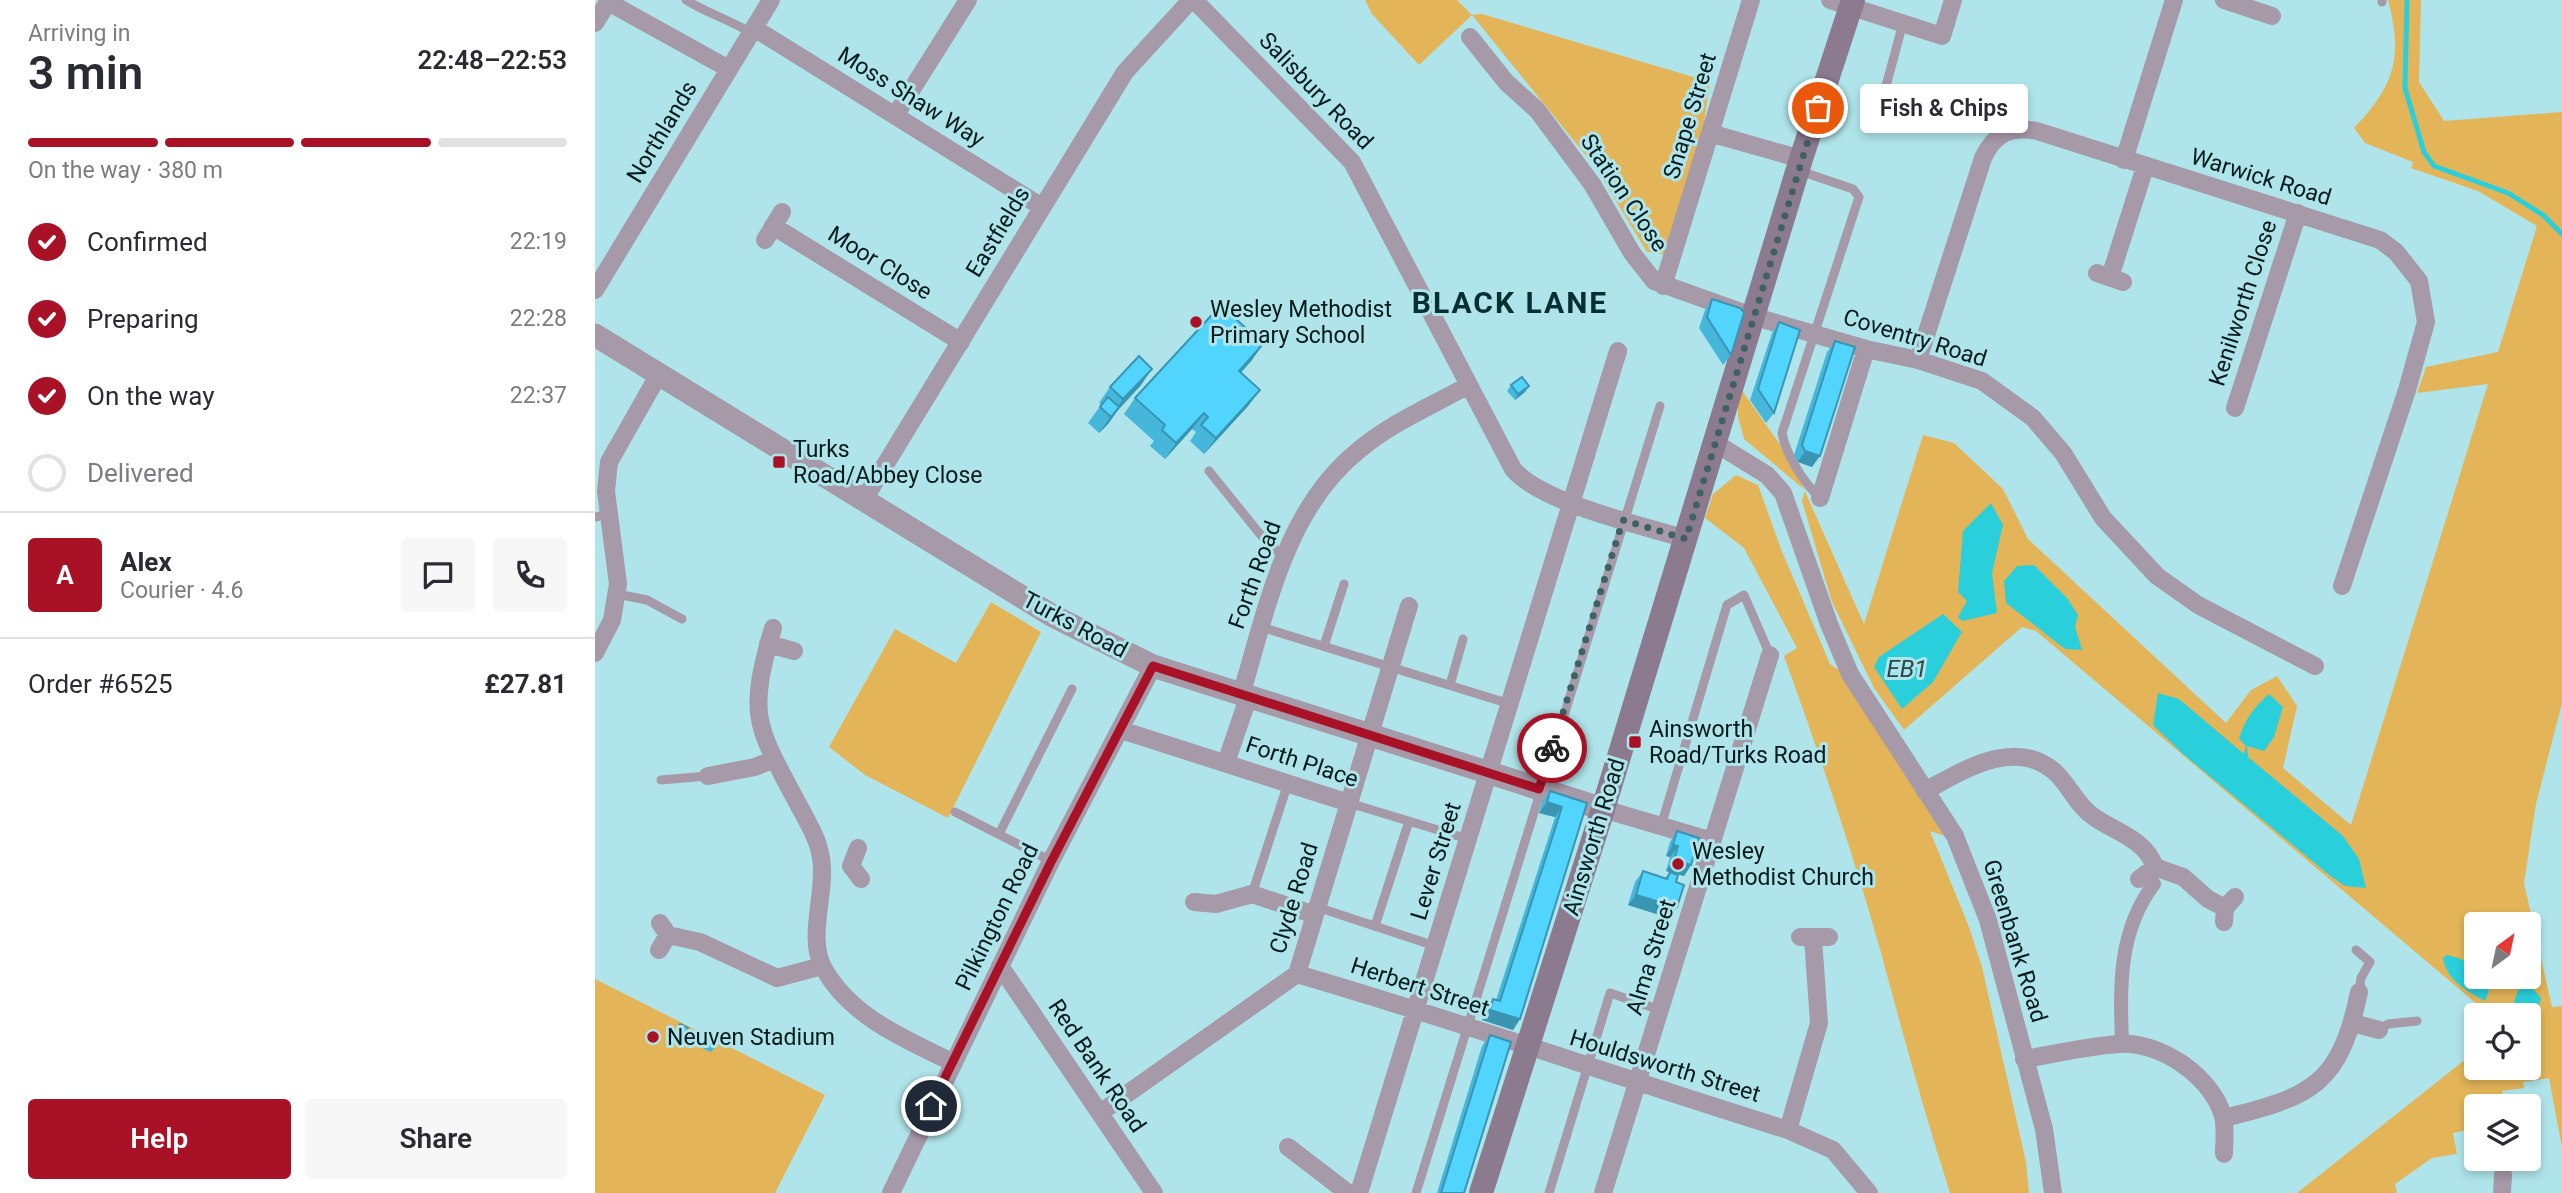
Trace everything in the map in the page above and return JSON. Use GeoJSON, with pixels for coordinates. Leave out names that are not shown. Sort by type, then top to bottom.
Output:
{"type":"FeatureCollection","features":[{"type":"Feature","properties":{"kind":"main road","name":"Ainsworth Road"},"geometry":{"type":"LineString","coordinates":[[1481,1193],[1686,539],[1800,165],[1845,2]]}},
{"type":"Feature","properties":{"kind":"street","name":"Northlands"},"geometry":{"type":"LineString","coordinates":[[595,290],[771,0]]}},
{"type":"Feature","properties":{"kind":"street"},"geometry":{"type":"LineString","coordinates":[[895,116],[968,0]]}},
{"type":"Feature","properties":{"kind":"street","name":"Eastfields"},"geometry":{"type":"LineString","coordinates":[[863,501],[1125,72],[1193,0]]}},
{"type":"Feature","properties":{"kind":"street","name":"Salisbury Road"},"geometry":{"type":"LineString","coordinates":[[1193,0],[1352,162],[1521,478],[1572,503],[1686,539]]}},
{"type":"Feature","properties":{"kind":"street","name":"Snape Street"},"geometry":{"type":"LineString","coordinates":[[1663,286],[1751,0]]}},
{"type":"Feature","properties":{"kind":"street"},"geometry":{"type":"LineString","coordinates":[[1845,2],[1942,36],[1953,0]]}},
{"type":"Feature","properties":{"kind":"street"},"geometry":{"type":"LineString","coordinates":[[2124,160],[2174,0]]}},
{"type":"Feature","properties":{"kind":"street"},"geometry":{"type":"LineString","coordinates":[[2224,0],[2272,16]]}},
{"type":"Feature","properties":{"kind":"street"},"geometry":{"type":"LineString","coordinates":[[595,23],[609,1],[729,69]]}},
{"type":"Feature","properties":{"kind":"street","name":"Moss Shaw Way"},"geometry":{"type":"LineString","coordinates":[[753,31],[1042,207]]}},
{"type":"Feature","properties":{"kind":"street","name":"Station Close"},"geometry":{"type":"LineString","coordinates":[[1470,37],[1477,60],[1537,110],[1592,184],[1632,253],[1654,281],[1752,316]]}},
{"type":"Feature","properties":{"kind":"street","name":"Warwick Road"},"geometry":{"type":"LineString","coordinates":[[1918,360],[1983,158],[1996,137],[2006,130],[2019,128],[2037,131],[2379,240],[2408,265],[2419,281],[2425,300],[2426,322],[2407,390],[2341,586]]}},
{"type":"Feature","properties":{"kind":"street"},"geometry":{"type":"LineString","coordinates":[[1710,133],[1800,165]]}},
{"type":"Feature","properties":{"kind":"street"},"geometry":{"type":"LineString","coordinates":[[2110,277],[2145,167]]}},
{"type":"Feature","properties":{"kind":"street","name":"Kenilworth Close"},"geometry":{"type":"LineString","coordinates":[[2235,408],[2298,213]]}},
{"type":"Feature","properties":{"kind":"street","name":"Moor Close"},"geometry":{"type":"LineString","coordinates":[[773,226],[961,342]]}},
{"type":"Feature","properties":{"kind":"street","name":"Coventry Road"},"geometry":{"type":"LineString","coordinates":[[1752,316],[1866,349],[1918,360],[1982,382],[2016,403],[2033,418],[2063,453],[2103,518],[2157,576],[2289,663],[2315,666]]}},
{"type":"Feature","properties":{"kind":"street","name":"Turks Road"},"geometry":{"type":"LineString","coordinates":[[595,334],[1053,616],[1153,666],[1603,809]]}},
{"type":"Feature","properties":{"kind":"street"},"geometry":{"type":"LineString","coordinates":[[1820,498],[1866,349]]}},
{"type":"Feature","properties":{"kind":"street","name":"Lever Street"},"geometry":{"type":"LineString","coordinates":[[1359,1193],[1572,503],[1600,379],[1618,351]]}},
{"type":"Feature","properties":{"kind":"street"},"geometry":{"type":"LineString","coordinates":[[595,653],[606,636],[617,594],[602,516],[605,478],[609,462],[659,374]]}},
{"type":"Feature","properties":{"kind":"street","name":"Forth Road"},"geometry":{"type":"LineString","coordinates":[[1226,763],[1261,626],[1284,556],[1307,510],[1341,466],[1374,439],[1469,385]]}},
{"type":"Feature","properties":{"kind":"street","name":"Greenbank Road"},"geometry":{"type":"LineString","coordinates":[[1715,443],[1767,475],[1783,493],[1829,624],[1850,674],[1955,836],[1988,920],[2043,1129],[2053,1193]]}},
{"type":"Feature","properties":{"kind":"street","name":"Clyde Road"},"geometry":{"type":"LineString","coordinates":[[1100,1113],[1297,974],[1409,606]]}},
{"type":"Feature","properties":{"kind":"street"},"geometry":{"type":"LineString","coordinates":[[794,651],[770,636],[757,681],[756,701],[764,740],[814,836],[822,866],[818,934],[822,966],[843,995],[866,1015],[952,1062]]}},
{"type":"Feature","properties":{"kind":"street","name":"Alma Street"},"geometry":{"type":"LineString","coordinates":[[1603,1193],[1770,655]]}},
{"type":"Feature","properties":{"kind":"street","name":"Pilkington Road"},"geometry":{"type":"LineString","coordinates":[[891,1193],[1051,862],[1153,666]]}},
{"type":"Feature","properties":{"kind":"street","name":"Forth Place"},"geometry":{"type":"LineString","coordinates":[[1121,730],[1349,803]]}},
{"type":"Feature","properties":{"kind":"street"},"geometry":{"type":"LineString","coordinates":[[1926,791],[1964,770],[1997,758],[2024,756],[2062,779],[2087,813],[2144,846],[2147,873],[2154,884],[2137,905],[2127,932],[2122,983],[2122,1043]]}},
{"type":"Feature","properties":{"kind":"street"},"geometry":{"type":"LineString","coordinates":[[708,776],[738,777],[774,759]]}},
{"type":"Feature","properties":{"kind":"street"},"geometry":{"type":"LineString","coordinates":[[1603,809],[1712,841]]}},
{"type":"Feature","properties":{"kind":"street"},"geometry":{"type":"LineString","coordinates":[[822,866],[856,873],[858,848]]}},
{"type":"Feature","properties":{"kind":"street"},"geometry":{"type":"LineString","coordinates":[[2147,873],[2183,877],[2208,899],[2228,909]]}},
{"type":"Feature","properties":{"kind":"street"},"geometry":{"type":"LineString","coordinates":[[1194,902],[1216,904],[1252,894],[1316,911]]}},
{"type":"Feature","properties":{"kind":"street"},"geometry":{"type":"LineString","coordinates":[[662,936],[700,942],[777,978],[822,966]]}},
{"type":"Feature","properties":{"kind":"street"},"geometry":{"type":"LineString","coordinates":[[1788,1130],[1819,1023],[1814,937]]}},
{"type":"Feature","properties":{"kind":"street","name":"Red Bank Road"},"geometry":{"type":"LineString","coordinates":[[1000,966],[1154,1193]]}},
{"type":"Feature","properties":{"kind":"street","name":"Herbert Street"},"geometry":{"type":"LineString","coordinates":[[1297,974],[1416,1009],[1527,1048]]}},
{"type":"Feature","properties":{"kind":"street"},"geometry":{"type":"LineString","coordinates":[[2224,1118],[2273,1106],[2314,1086],[2340,1056],[2353,1023],[2359,992]]}},
{"type":"Feature","properties":{"kind":"street"},"geometry":{"type":"LineString","coordinates":[[2353,1023],[2379,1030]]}},
{"type":"Feature","properties":{"kind":"street"},"geometry":{"type":"LineString","coordinates":[[2024,1059],[2122,1043],[2163,1055],[2198,1076],[2211,1090],[2224,1118],[2224,1154]]}},
{"type":"Feature","properties":{"kind":"street","name":"Houldsworth Street"},"geometry":{"type":"LineString","coordinates":[[1527,1048],[1788,1130],[1833,1150],[1869,1193]]}},
{"type":"Feature","properties":{"kind":"street"},"geometry":{"type":"LineString","coordinates":[[1288,1147],[1348,1193]]}},
{"type":"Feature","properties":{"kind":"lane"},"geometry":{"type":"LineString","coordinates":[[686,0],[713,17],[726,18],[753,31]]}},
{"type":"Feature","properties":{"kind":"lane"},"geometry":{"type":"LineString","coordinates":[[1886,86],[1903,23]]}},
{"type":"Feature","properties":{"kind":"lane"},"geometry":{"type":"LineString","coordinates":[[1800,165],[1853,189],[1859,197],[1783,433],[1784,444],[1811,489],[1820,498]]}},
{"type":"Feature","properties":{"kind":"lane"},"geometry":{"type":"LineString","coordinates":[[1416,1193],[1539,789],[1660,406]]}},
{"type":"Feature","properties":{"kind":"lane"},"geometry":{"type":"LineString","coordinates":[[1209,471],[1268,544],[1284,556]]}},
{"type":"Feature","properties":{"kind":"lane"},"geometry":{"type":"LineString","coordinates":[[1324,646],[1345,584]]}},
{"type":"Feature","properties":{"kind":"lane"},"geometry":{"type":"LineString","coordinates":[[617,594],[647,600],[682,619]]}},
{"type":"Feature","properties":{"kind":"lane"},"geometry":{"type":"LineString","coordinates":[[1661,826],[1727,605],[1744,594],[1770,655]]}},
{"type":"Feature","properties":{"kind":"lane"},"geometry":{"type":"LineString","coordinates":[[1261,626],[1510,704]]}},
{"type":"Feature","properties":{"kind":"lane"},"geometry":{"type":"LineString","coordinates":[[1450,685],[1463,639]]}},
{"type":"Feature","properties":{"kind":"lane"},"geometry":{"type":"LineString","coordinates":[[999,834],[1072,689]]}},
{"type":"Feature","properties":{"kind":"lane"},"geometry":{"type":"LineString","coordinates":[[661,780],[708,776]]}},
{"type":"Feature","properties":{"kind":"lane"},"geometry":{"type":"LineString","coordinates":[[1252,894],[1288,783]]}},
{"type":"Feature","properties":{"kind":"lane","name":"Forth Place"},"geometry":{"type":"LineString","coordinates":[[1349,803],[1468,839]]}},
{"type":"Feature","properties":{"kind":"lane"},"geometry":{"type":"LineString","coordinates":[[955,812],[1051,862]]}},
{"type":"Feature","properties":{"kind":"lane"},"geometry":{"type":"LineString","coordinates":[[1375,926],[1409,821]]}},
{"type":"Feature","properties":{"kind":"lane"},"geometry":{"type":"LineString","coordinates":[[1316,911],[1375,926],[1435,946]]}},
{"type":"Feature","properties":{"kind":"lane"},"geometry":{"type":"LineString","coordinates":[[2357,950],[2369,962],[2361,978],[2359,992]]}},
{"type":"Feature","properties":{"kind":"lane"},"geometry":{"type":"LineString","coordinates":[[1549,1193],[1610,993],[1660,1010]]}},
{"type":"Feature","properties":{"kind":"lane"},"geometry":{"type":"LineString","coordinates":[[2379,1030],[2388,1024],[2417,1021]]}},
{"type":"Feature","properties":{"kind":"shaded area"},"geometry":{"type":"Polygon","coordinates":[[[1365,0],[1457,0],[1472,15],[1419,65],[1372,14],[1365,0]]]}},
{"type":"Feature","properties":{"kind":"shaded area"},"geometry":{"type":"Polygon","coordinates":[[[2388,0],[2421,0],[2419,82],[2444,121],[2562,112],[2562,703],[2536,804],[2524,883],[2531,912],[2464,912],[2464,989],[2541,989],[2541,958],[2552,1007],[2562,1006],[2562,1148],[2549,1078],[2541,1079],[2541,1003],[2476,1003],[2036,631],[2022,627],[1904,730],[1874,688],[1832,602],[1802,501],[1805,491],[1864,624],[1923,435],[1954,443],[2003,489],[2028,539],[2226,723],[2251,690],[2277,676],[2297,706],[2283,768],[2351,825],[2488,384],[2417,393],[2426,367],[2498,352],[2537,226],[2478,191],[2411,168],[2413,162],[2365,143],[2354,128],[2379,98],[2392,69],[2395,38],[2388,0]]]}},
{"type":"Feature","properties":{"kind":"shaded area"},"geometry":{"type":"Polygon","coordinates":[[[1482,14],[1710,82],[1703,129],[1667,255],[1647,252],[1596,168],[1472,15],[1482,14]]]}},
{"type":"Feature","properties":{"kind":"shaded area"},"geometry":{"type":"Polygon","coordinates":[[[1738,385],[1791,460],[1804,489],[1744,439],[1738,417],[1738,385]]]}},
{"type":"Feature","properties":{"kind":"shaded area"},"geometry":{"type":"Polygon","coordinates":[[[1736,475],[1758,485],[1781,549],[1830,664],[1842,672],[1944,836],[1930,831],[1969,927],[1982,967],[2026,1162],[2029,1193],[1950,1193],[1858,875],[1784,656],[1797,648],[1744,548],[1705,518],[1713,494],[1736,475]]]}},
{"type":"Feature","properties":{"kind":"shaded area"},"geometry":{"type":"Polygon","coordinates":[[[991,602],[1041,632],[948,818],[865,775],[829,747],[895,629],[956,663],[991,602]]]}},
{"type":"Feature","properties":{"kind":"shaded area","name":"Neuven Stadium"},"geometry":{"type":"Polygon","coordinates":[[[595,979],[825,1095],[775,1193],[595,1193],[595,979]]]}},
{"type":"Feature","properties":{"kind":"shaded area"},"geometry":{"type":"Polygon","coordinates":[[[2464,1061],[2464,1080],[2536,1080],[2523,1082],[2524,1088],[2502,1091],[2502,1094],[2464,1094],[2464,1131],[2453,1133],[2457,1154],[2432,1158],[2395,1184],[2397,1193],[2297,1193],[2464,1061]]]}},
{"type":"Feature","properties":{"kind":"water"},"geometry":{"type":"Polygon","coordinates":[[[1991,503],[2003,525],[1992,573],[1997,613],[1962,621],[1958,617],[1967,601],[1958,592],[1963,531],[1991,503]]]}},
{"type":"Feature","properties":{"kind":"water"},"geometry":{"type":"Polygon","coordinates":[[[2034,565],[2067,598],[2078,615],[2075,627],[2082,650],[2065,649],[2006,603],[2004,581],[2017,566],[2034,565]]]}},
{"type":"Feature","properties":{"kind":"water","name":"EB1"},"geometry":{"type":"Polygon","coordinates":[[[1943,614],[1962,632],[1933,682],[1902,709],[1874,667],[1879,657],[1943,614]]]}},
{"type":"Feature","properties":{"kind":"water"},"geometry":{"type":"Polygon","coordinates":[[[2158,693],[2179,699],[2244,754],[2246,746],[2239,739],[2254,709],[2269,694],[2283,707],[2274,737],[2264,751],[2247,746],[2248,757],[2343,836],[2359,859],[2366,888],[2345,886],[2329,875],[2183,754],[2153,725],[2158,693]]]}},
{"type":"Feature","properties":{"kind":"water"},"geometry":{"type":"Polygon","coordinates":[[[2447,955],[2464,961],[2464,988],[2448,973],[2443,958],[2447,955]]]}},
{"type":"Feature","properties":{"kind":"water"},"geometry":{"type":"Polygon","coordinates":[[[2465,989],[2488,989],[2485,1001],[2465,989]]]}},
{"type":"Feature","properties":{"kind":"water"},"geometry":{"type":"Polygon","coordinates":[[[2519,989],[2533,989],[2541,998],[2540,1003],[2514,1002],[2519,989]]]}},
{"type":"Feature","properties":{"kind":"building"},"geometry":{"type":"Polygon","coordinates":[[[1712,299],[1740,308],[1744,313],[1731,355],[1707,317],[1712,299]]]}},
{"type":"Feature","properties":{"kind":"building"},"geometry":{"type":"Polygon","coordinates":[[[1221,305],[1263,344],[1239,371],[1260,390],[1216,438],[1201,425],[1208,417],[1204,413],[1176,443],[1162,430],[1165,425],[1135,398],[1221,305]]]}},
{"type":"Feature","properties":{"kind":"building"},"geometry":{"type":"Polygon","coordinates":[[[1779,322],[1800,330],[1774,413],[1758,389],[1779,322]]]}},
{"type":"Feature","properties":{"kind":"building"},"geometry":{"type":"Polygon","coordinates":[[[1835,341],[1855,347],[1820,456],[1805,451],[1802,445],[1835,341]]]}},
{"type":"Feature","properties":{"kind":"building"},"geometry":{"type":"Polygon","coordinates":[[[1139,356],[1152,369],[1123,399],[1110,387],[1139,356]]]}},
{"type":"Feature","properties":{"kind":"building"},"geometry":{"type":"Polygon","coordinates":[[[1522,377],[1529,386],[1518,394],[1511,385],[1522,377]]]}},
{"type":"Feature","properties":{"kind":"building"},"geometry":{"type":"Polygon","coordinates":[[[1108,397],[1119,407],[1111,417],[1100,407],[1108,397]]]}},
{"type":"Feature","properties":{"kind":"building"},"geometry":{"type":"Polygon","coordinates":[[[1550,791],[1587,803],[1520,1019],[1490,1010],[1493,999],[1500,1001],[1562,807],[1547,802],[1550,791]]]}},
{"type":"Feature","properties":{"kind":"building"},"geometry":{"type":"Polygon","coordinates":[[[1677,831],[1699,838],[1691,865],[1674,860],[1678,846],[1673,845],[1677,831]]]}},
{"type":"Feature","properties":{"kind":"building"},"geometry":{"type":"Polygon","coordinates":[[[1643,871],[1667,879],[1670,872],[1678,875],[1676,882],[1684,885],[1677,907],[1636,895],[1643,871]]]}},
{"type":"Feature","properties":{"kind":"building"},"geometry":{"type":"Polygon","coordinates":[[[680,1024],[688,1028],[686,1032],[678,1028],[680,1024]]]}},
{"type":"Feature","properties":{"kind":"building"},"geometry":{"type":"Polygon","coordinates":[[[1490,1035],[1511,1042],[1464,1193],[1441,1193],[1490,1035]]]}},
{"type":"Feature","properties":{"kind":"building"},"geometry":{"type":"Polygon","coordinates":[[[708,1038],[717,1043],[715,1047],[706,1042],[708,1038]]]}},
{"type":"Feature","properties":{"kind":"waterway"},"geometry":{"type":"LineString","coordinates":[[2407,0],[2405,88],[2424,152],[2434,166],[2508,193],[2543,215],[2562,234]]}},
{"type":"Feature","properties":{"kind":"way so far"},"geometry":{"type":"LineString","coordinates":[[1552,748],[1623,520],[1686,539],[1752,316],[1818,108]]}},
{"type":"Feature","properties":{"kind":"place","name":"Fish & Chips"},"geometry":{"type":"Point","coordinates":[1818,108]}},
{"type":"Feature","properties":{"kind":"place","name":"Wesley Methodist Primary School"},"geometry":{"type":"Point","coordinates":[1196,322]}},
{"type":"Feature","properties":{"kind":"place","name":"Turks Road/Abbey Close"},"geometry":{"type":"Point","coordinates":[779,462]}},
{"type":"Feature","properties":{"kind":"place","name":"Ainsworth Road/Turks Road"},"geometry":{"type":"Point","coordinates":[1635,742]}},
{"type":"Feature","properties":{"kind":"place","name":"Wesley Methodist Church"},"geometry":{"type":"Point","coordinates":[1678,864]}},
{"type":"Feature","properties":{"kind":"place","name":"Neuven Stadium"},"geometry":{"type":"Point","coordinates":[653,1037]}},
{"type":"Feature","properties":{"kind":"district","name":"BLACK LANE"},"geometry":{"type":"Point","coordinates":[1510,302]}},
{"type":"Feature","properties":{"kind":"route"},"geometry":{"type":"LineString","coordinates":[[931,1106],[1051,862],[1153,666],[1539,789],[1552,748]]}}]}
